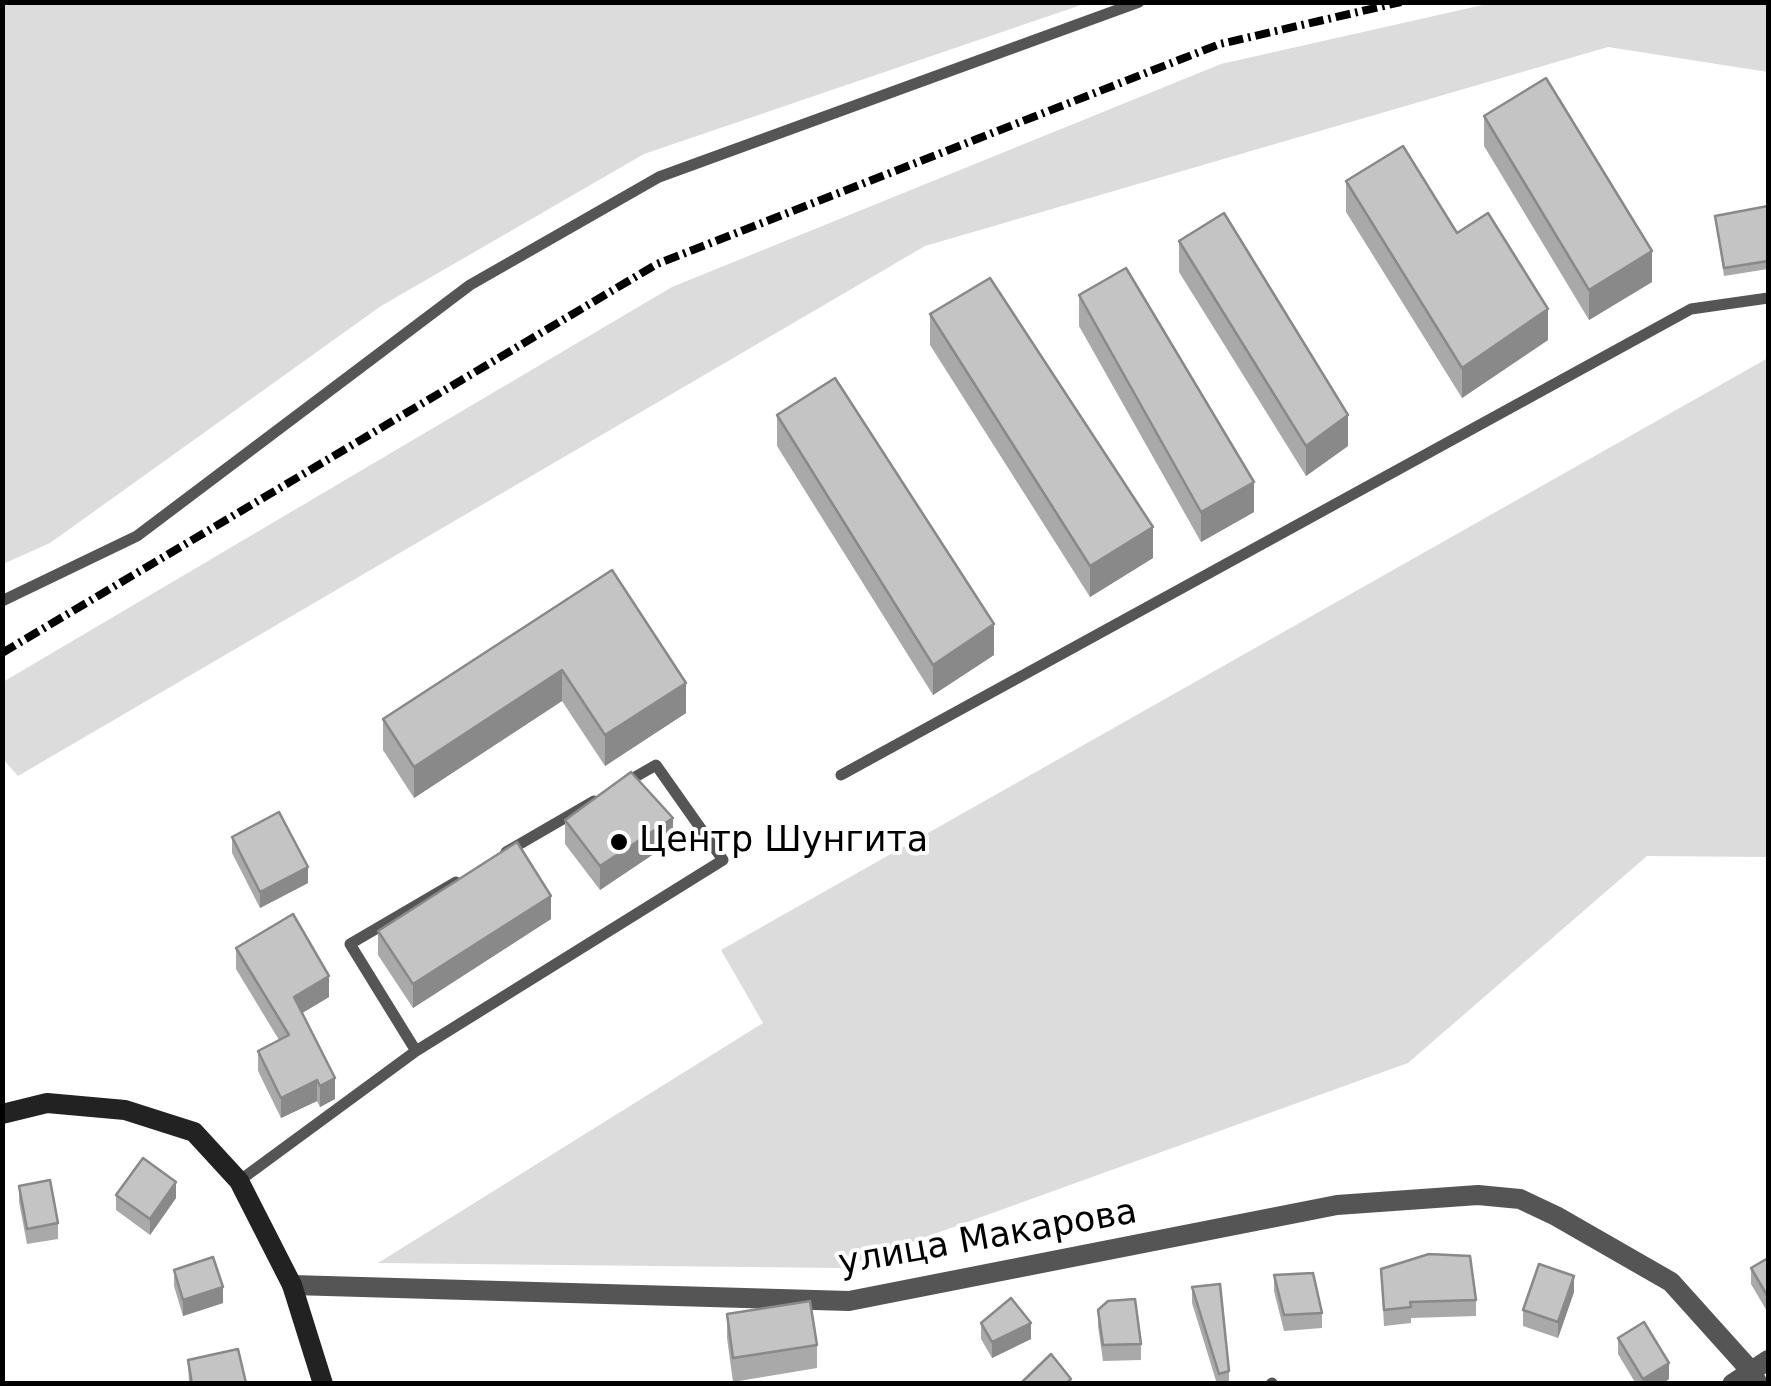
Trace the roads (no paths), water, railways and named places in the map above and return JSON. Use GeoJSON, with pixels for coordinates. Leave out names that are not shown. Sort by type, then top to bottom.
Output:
{"type":"FeatureCollection","features":[{"type":"Feature","properties":{"kind":"main road"},"geometry":{"type":"LineString","coordinates":[[2,1114],[47,1103],[126,1110],[194,1132],[239,1181],[292,1285],[323,1384]]}},
{"type":"Feature","properties":{"kind":"street","name":"улица Макарова"},"geometry":{"type":"LineString","coordinates":[[292,1285],[849,1301],[1337,1206],[1478,1196],[1520,1199],[1671,1282],[1759,1372]]}},
{"type":"Feature","properties":{"kind":"street"},"geometry":{"type":"LineString","coordinates":[[1732,1384],[1759,1372]]}},
{"type":"Feature","properties":{"kind":"lane"},"geometry":{"type":"LineString","coordinates":[[2,600],[137,536],[470,285],[659,177],[1139,2]]}},
{"type":"Feature","properties":{"kind":"lane"},"geometry":{"type":"LineString","coordinates":[[842,775],[1690,309],[1768,298]]}},
{"type":"Feature","properties":{"kind":"lane"},"geometry":{"type":"LineString","coordinates":[[239,1181],[416,1051],[723,860],[656,765],[503,854]]}},
{"type":"Feature","properties":{"kind":"lane"},"geometry":{"type":"LineString","coordinates":[[416,1051],[350,944],[469,874]]}},
{"type":"Feature","properties":{"kind":"railway"},"geometry":{"type":"LineString","coordinates":[[2,653],[657,264],[1220,44],[1401,2]]}},
{"type":"Feature","properties":{"kind":"place","name":"Центр Шунгита"},"geometry":{"type":"Point","coordinates":[619,842]}}]}
